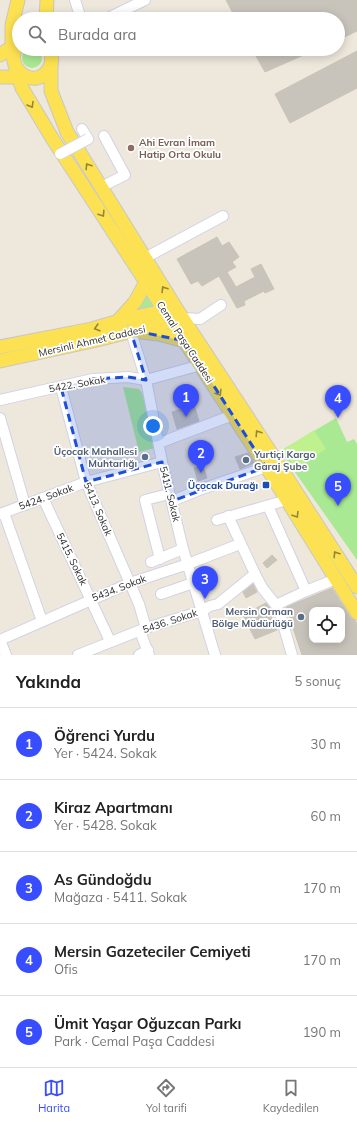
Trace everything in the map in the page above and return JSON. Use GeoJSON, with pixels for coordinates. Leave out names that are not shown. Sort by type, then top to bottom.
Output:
{"type":"FeatureCollection","features":[{"type":"Feature","properties":{"kind":"main road"},"geometry":{"type":"LineString","coordinates":[[15,12],[18,0]]}},
{"type":"Feature","properties":{"kind":"main road"},"geometry":{"type":"LineString","coordinates":[[46,12],[47,0]]}},
{"type":"Feature","properties":{"kind":"main road","name":"Cemal Paşa Caddesi"},"geometry":{"type":"LineString","coordinates":[[51,56],[52,91],[67,132],[145,258],[174,315],[185,341],[287,500],[357,614]]}},
{"type":"Feature","properties":{"kind":"main road"},"geometry":{"type":"LineString","coordinates":[[0,77],[15,59],[32,78],[44,74],[51,64]]}},
{"type":"Feature","properties":{"kind":"main road","name":"Cemal Paşa Caddesi"},"geometry":{"type":"LineString","coordinates":[[15,59],[22,88],[58,148],[146,282],[174,315],[357,587]]}},
{"type":"Feature","properties":{"kind":"main road"},"geometry":{"type":"LineString","coordinates":[[117,322],[135,302],[146,282]]}},
{"type":"Feature","properties":{"kind":"main road","name":"Mersinli Ahmet Caddesi"},"geometry":{"type":"LineString","coordinates":[[0,347],[92,329],[117,322],[174,315]]}},
{"type":"Feature","properties":{"kind":"main road","name":"Mersinli Ahmet Caddesi"},"geometry":{"type":"LineString","coordinates":[[0,361],[133,331],[174,315]]}},
{"type":"Feature","properties":{"kind":"main road"},"geometry":{"type":"LineString","coordinates":[[133,331],[159,334],[185,341]]}},
{"type":"Feature","properties":{"kind":"street"},"geometry":{"type":"LineString","coordinates":[[75,0],[79,12]]}},
{"type":"Feature","properties":{"kind":"street"},"geometry":{"type":"LineString","coordinates":[[120,12],[145,0]]}},
{"type":"Feature","properties":{"kind":"street"},"geometry":{"type":"LineString","coordinates":[[58,148],[88,139],[82,129]]}},
{"type":"Feature","properties":{"kind":"street"},"geometry":{"type":"LineString","coordinates":[[101,187],[125,175],[104,136]]}},
{"type":"Feature","properties":{"kind":"street"},"geometry":{"type":"LineString","coordinates":[[145,258],[223,216]]}},
{"type":"Feature","properties":{"kind":"street"},"geometry":{"type":"LineString","coordinates":[[174,315],[200,319],[221,305]]}},
{"type":"Feature","properties":{"kind":"street","name":"5411. Sokak"},"geometry":{"type":"LineString","coordinates":[[133,331],[146,380],[170,498],[193,584],[215,655]]}},
{"type":"Feature","properties":{"kind":"street","name":"5422. Sokak"},"geometry":{"type":"LineString","coordinates":[[0,400],[93,379],[128,377],[146,380],[200,365]]}},
{"type":"Feature","properties":{"kind":"street","name":"5413. Sokak"},"geometry":{"type":"LineString","coordinates":[[61,387],[86,482],[139,604],[145,653]]}},
{"type":"Feature","properties":{"kind":"street"},"geometry":{"type":"LineString","coordinates":[[159,443],[233,415]]}},
{"type":"Feature","properties":{"kind":"street"},"geometry":{"type":"LineString","coordinates":[[0,418],[25,505]]}},
{"type":"Feature","properties":{"kind":"street","name":"5424. Sokak"},"geometry":{"type":"LineString","coordinates":[[2,514],[86,482],[162,462]]}},
{"type":"Feature","properties":{"kind":"street"},"geometry":{"type":"LineString","coordinates":[[183,549],[156,560],[144,500],[170,498],[199,490],[266,467]]}},
{"type":"Feature","properties":{"kind":"street","name":"5415. Sokak"},"geometry":{"type":"LineString","coordinates":[[43,498],[110,641]]}},
{"type":"Feature","properties":{"kind":"street"},"geometry":{"type":"LineString","coordinates":[[217,520],[287,500]]}},
{"type":"Feature","properties":{"kind":"street"},"geometry":{"type":"LineString","coordinates":[[268,506],[306,591]]}},
{"type":"Feature","properties":{"kind":"street"},"geometry":{"type":"LineString","coordinates":[[2,514],[42,621]]}},
{"type":"Feature","properties":{"kind":"street"},"geometry":{"type":"LineString","coordinates":[[228,516],[263,590],[276,605],[292,655]]}},
{"type":"Feature","properties":{"kind":"street","name":"5434. Sokak"},"geometry":{"type":"LineString","coordinates":[[0,640],[130,583],[188,564],[240,544]]}},
{"type":"Feature","properties":{"kind":"street","name":"5436. Sokak"},"geometry":{"type":"LineString","coordinates":[[78,655],[92,652],[110,641],[202,611],[210,606],[218,604],[255,574]]}},
{"type":"Feature","properties":{"kind":"street"},"geometry":{"type":"LineString","coordinates":[[276,605],[336,579]]}},
{"type":"Feature","properties":{"kind":"street"},"geometry":{"type":"LineString","coordinates":[[161,594],[193,584]]}},
{"type":"Feature","properties":{"kind":"street"},"geometry":{"type":"LineString","coordinates":[[0,640],[6,655]]}},
{"type":"Feature","properties":{"kind":"highlighted area"},"geometry":{"type":"Polygon","coordinates":[[[136,331],[185,341],[266,467],[172,501],[162,462],[86,482],[61,387],[93,379],[128,377],[146,380],[131,332],[136,331]]]}},
{"type":"Feature","properties":{"kind":"green space"},"geometry":{"type":"Polygon","coordinates":[[[22,56],[42,56],[39,65],[32,68],[25,65],[22,58],[22,56]]]}},
{"type":"Feature","properties":{"kind":"green space"},"geometry":{"type":"Polygon","coordinates":[[[147,293],[158,309],[124,317],[147,293]]]}},
{"type":"Feature","properties":{"kind":"green space"},"geometry":{"type":"Polygon","coordinates":[[[123,387],[139,389],[142,393],[155,448],[139,452],[123,387]]]}},
{"type":"Feature","properties":{"kind":"green space"},"geometry":{"type":"Polygon","coordinates":[[[336,418],[347,442],[354,439],[357,444],[357,560],[280,451],[336,418]]]}},
{"type":"Feature","properties":{"kind":"green space"},"geometry":{"type":"Polygon","coordinates":[[[314,430],[326,449],[295,468],[283,450],[314,430]]]}},
{"type":"Feature","properties":{"kind":"building"},"geometry":{"type":"Polygon","coordinates":[[[226,0],[357,0],[357,31],[345,37],[345,12],[232,12],[226,0]]]}},
{"type":"Feature","properties":{"kind":"building"},"geometry":{"type":"Polygon","coordinates":[[[357,51],[357,88],[290,123],[275,94],[357,51]]]}},
{"type":"Feature","properties":{"kind":"building"},"geometry":{"type":"Polygon","coordinates":[[[256,56],[301,56],[265,72],[256,56]]]}},
{"type":"Feature","properties":{"kind":"building"},"geometry":{"type":"Polygon","coordinates":[[[217,237],[222,246],[229,242],[239,257],[232,262],[236,267],[227,272],[236,287],[255,277],[251,269],[261,264],[274,289],[265,293],[264,291],[244,301],[245,305],[237,308],[219,276],[202,286],[198,281],[191,284],[177,259],[217,237]]]}},
{"type":"Feature","properties":{"kind":"building"},"geometry":{"type":"Polygon","coordinates":[[[194,405],[199,421],[177,429],[172,412],[194,405]]]}},
{"type":"Feature","properties":{"kind":"building"},"geometry":{"type":"Polygon","coordinates":[[[248,453],[254,463],[240,469],[235,457],[248,453]]]}},
{"type":"Feature","properties":{"kind":"building"},"geometry":{"type":"Polygon","coordinates":[[[203,466],[207,478],[198,481],[194,468],[203,466]]]}},
{"type":"Feature","properties":{"kind":"building"},"geometry":{"type":"Polygon","coordinates":[[[272,555],[277,560],[267,568],[263,563],[272,555]]]}},
{"type":"Feature","properties":{"kind":"building"},"geometry":{"type":"Polygon","coordinates":[[[253,584],[257,592],[246,598],[243,592],[253,584]]]}},
{"type":"Feature","properties":{"kind":"building","name":"Mersin Orman Bölge Müdürlüğü"},"geometry":{"type":"Polygon","coordinates":[[[332,588],[344,607],[309,607],[309,643],[345,643],[345,609],[357,624],[357,655],[302,655],[286,607],[332,588]]]}},
{"type":"Feature","properties":{"kind":"building"},"geometry":{"type":"Polygon","coordinates":[[[266,603],[273,615],[271,616],[277,630],[255,639],[243,615],[266,603]]]}},
{"type":"Feature","properties":{"kind":"place","name":"Ahi Evran İmam Hatip Orta Okulu"},"geometry":{"type":"Point","coordinates":[131,148]}},
{"type":"Feature","properties":{"kind":"place","name":"Öğrenci Yurdu"},"geometry":{"type":"Point","coordinates":[186,417]}},
{"type":"Feature","properties":{"kind":"place","name":"Mersin Gazeteciler Cemiyeti"},"geometry":{"type":"Point","coordinates":[338,418]}},
{"type":"Feature","properties":{"kind":"place","name":"Üçocak Mahallesi Muhtarlığı"},"geometry":{"type":"Point","coordinates":[145,457]}},
{"type":"Feature","properties":{"kind":"place","name":"Yurtiçi Kargo Garaj Şube"},"geometry":{"type":"Point","coordinates":[246,460]}},
{"type":"Feature","properties":{"kind":"place","name":"Kiraz Apartmanı"},"geometry":{"type":"Point","coordinates":[201,473]}},
{"type":"Feature","properties":{"kind":"place","name":"Üçocak Durağı"},"geometry":{"type":"Point","coordinates":[266,485]}},
{"type":"Feature","properties":{"kind":"place","name":"Ümit Yaşar Oğuzcan Parkı"},"geometry":{"type":"Point","coordinates":[338,506]}},
{"type":"Feature","properties":{"kind":"place","name":"As Gündoğdu"},"geometry":{"type":"Point","coordinates":[205,599]}},
{"type":"Feature","properties":{"kind":"place","name":"Mersin Orman Bölge Müdürlüğü"},"geometry":{"type":"Point","coordinates":[301,617]}}]}
